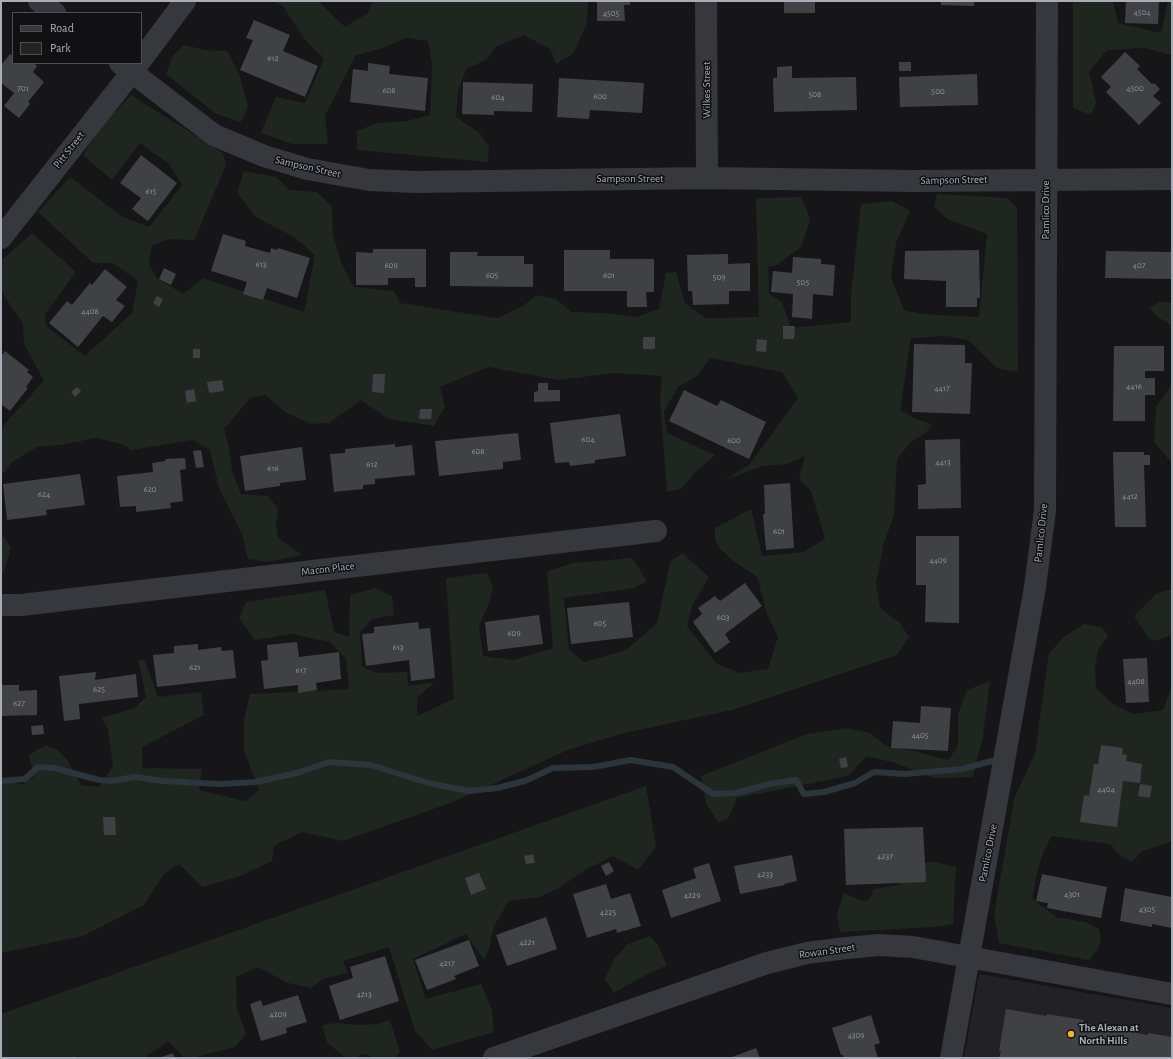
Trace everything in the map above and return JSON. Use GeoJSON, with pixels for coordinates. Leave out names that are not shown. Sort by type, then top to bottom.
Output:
{"type":"FeatureCollection","features":[{"type":"Feature","properties":{"kind":"street"},"geometry":{"type":"LineString","coordinates":[[39,1],[54,12]]}},
{"type":"Feature","properties":{"kind":"street","name":"Pitt Street"},"geometry":{"type":"LineString","coordinates":[[142,54],[185,1]]}},
{"type":"Feature","properties":{"kind":"street","name":"Wilkes Street"},"geometry":{"type":"LineString","coordinates":[[706,1],[707,178]]}},
{"type":"Feature","properties":{"kind":"street","name":"Pamlico Drive"},"geometry":{"type":"LineString","coordinates":[[951,1058],[968,957],[994,825],[1035,587],[1045,510],[1047,1]]}},
{"type":"Feature","properties":{"kind":"street","name":"Pitt Street"},"geometry":{"type":"LineString","coordinates":[[1,238],[133,65]]}},
{"type":"Feature","properties":{"kind":"street","name":"Sampson Street"},"geometry":{"type":"LineString","coordinates":[[133,65],[214,135],[264,156],[307,169],[369,180],[416,182],[707,178],[914,181],[1172,179]]}},
{"type":"Feature","properties":{"kind":"street","name":"Macon Place"},"geometry":{"type":"LineString","coordinates":[[1,605],[30,604],[656,531]]}},
{"type":"Feature","properties":{"kind":"street","name":"Rowan Street"},"geometry":{"type":"LineString","coordinates":[[494,1058],[767,963],[807,953],[879,945],[914,947],[1172,994]]}},
{"type":"Feature","properties":{"kind":"shaded area"},"geometry":{"type":"Polygon","coordinates":[[[979,974],[1172,1008],[1172,1058],[964,1058],[979,974]]]}},
{"type":"Feature","properties":{"kind":"green space"},"geometry":{"type":"Polygon","coordinates":[[[274,1],[318,1],[345,27],[368,13],[372,1],[588,1],[587,24],[573,54],[556,64],[550,49],[524,35],[497,46],[486,60],[466,69],[458,91],[456,117],[479,133],[489,146],[488,162],[357,150],[357,131],[377,123],[407,121],[430,115],[432,63],[428,41],[406,38],[380,49],[356,55],[325,116],[328,144],[292,144],[261,133],[276,97],[305,103],[324,59],[303,37],[283,6],[274,1]]]}},
{"type":"Feature","properties":{"kind":"green space"},"geometry":{"type":"Polygon","coordinates":[[[1073,1],[1113,1],[1118,23],[1161,33],[1168,1],[1172,1],[1172,55],[1144,48],[1107,50],[1089,71],[1096,103],[1091,115],[1073,108],[1073,1]]]}},
{"type":"Feature","properties":{"kind":"green space"},"geometry":{"type":"Polygon","coordinates":[[[184,45],[206,50],[227,51],[240,76],[248,107],[241,122],[216,114],[166,74],[173,55],[184,45]]]}},
{"type":"Feature","properties":{"kind":"green space"},"geometry":{"type":"Polygon","coordinates":[[[131,95],[223,153],[226,165],[194,240],[169,239],[152,246],[149,264],[157,278],[183,294],[203,278],[304,312],[315,255],[294,237],[256,217],[237,193],[244,171],[276,177],[290,190],[317,192],[332,206],[333,235],[342,265],[354,287],[394,291],[400,303],[497,318],[523,306],[536,295],[556,299],[571,312],[605,313],[636,317],[659,309],[666,273],[676,272],[685,303],[706,318],[759,317],[756,198],[801,197],[810,219],[802,246],[777,265],[768,267],[769,294],[782,302],[791,328],[851,322],[851,294],[861,204],[892,201],[910,211],[896,243],[891,277],[904,310],[922,314],[979,317],[987,234],[947,219],[934,207],[937,194],[1008,198],[1017,208],[1018,372],[997,368],[968,340],[946,336],[911,338],[900,410],[916,419],[932,424],[927,432],[911,442],[897,459],[894,515],[884,543],[876,583],[880,608],[900,623],[909,637],[897,655],[732,710],[620,734],[568,750],[453,802],[343,841],[302,832],[274,846],[272,861],[238,877],[202,887],[179,864],[164,874],[144,905],[83,936],[1,953],[1,777],[21,785],[34,777],[29,755],[46,745],[58,750],[68,761],[81,785],[99,787],[113,766],[108,729],[102,718],[134,708],[146,697],[138,659],[145,661],[158,697],[201,692],[204,715],[142,747],[142,768],[202,769],[199,790],[245,801],[259,790],[244,751],[244,720],[250,694],[349,689],[346,659],[330,642],[292,634],[255,640],[239,618],[246,602],[325,590],[334,632],[349,637],[350,595],[375,588],[392,596],[394,615],[372,619],[360,632],[362,666],[376,673],[407,672],[408,686],[435,682],[417,698],[417,716],[454,699],[446,578],[487,573],[493,587],[488,606],[479,625],[483,656],[514,660],[553,648],[547,572],[572,563],[632,558],[647,581],[634,588],[564,598],[569,650],[584,662],[626,650],[657,623],[670,562],[682,553],[709,577],[692,606],[687,626],[717,664],[740,673],[768,669],[778,637],[767,614],[757,577],[731,559],[719,547],[715,540],[715,528],[751,509],[762,556],[804,552],[825,539],[811,491],[799,480],[805,456],[786,464],[763,466],[725,480],[750,464],[798,398],[782,372],[710,358],[697,376],[678,387],[664,412],[667,433],[715,455],[696,471],[681,489],[667,492],[660,398],[662,376],[614,373],[559,380],[488,367],[440,387],[445,407],[434,426],[389,419],[361,400],[329,423],[311,424],[285,412],[265,395],[250,398],[224,429],[229,448],[232,471],[241,494],[268,496],[278,509],[276,524],[278,538],[302,555],[268,562],[248,559],[242,534],[219,488],[210,450],[193,440],[131,450],[122,444],[96,438],[60,445],[37,447],[12,462],[1,476],[1,428],[44,381],[24,344],[23,324],[1,291],[1,261],[32,233],[76,272],[45,314],[46,326],[85,356],[132,313],[138,281],[113,263],[93,263],[38,212],[70,177],[123,217],[149,227],[182,185],[169,164],[140,143],[112,180],[83,155],[105,122],[131,95]]]}},
{"type":"Feature","properties":{"kind":"green space"},"geometry":{"type":"Polygon","coordinates":[[[1160,301],[1172,303],[1172,326],[1158,317],[1150,308],[1160,301]]]}},
{"type":"Feature","properties":{"kind":"green space"},"geometry":{"type":"Polygon","coordinates":[[[1172,384],[1172,461],[1170,461],[1154,442],[1156,407],[1172,384]]]}},
{"type":"Feature","properties":{"kind":"green space"},"geometry":{"type":"Polygon","coordinates":[[[1,532],[11,548],[4,572],[1,573],[1,532]]]}},
{"type":"Feature","properties":{"kind":"green space"},"geometry":{"type":"Polygon","coordinates":[[[1172,589],[1172,635],[1155,641],[1149,638],[1134,616],[1157,593],[1172,589]]]}},
{"type":"Feature","properties":{"kind":"green space"},"geometry":{"type":"Polygon","coordinates":[[[1084,624],[1101,627],[1108,635],[1098,650],[1095,667],[1096,688],[1113,704],[1133,714],[1163,710],[1172,686],[1172,841],[1143,851],[1131,862],[1117,853],[1110,844],[1052,836],[1045,848],[1039,865],[1032,898],[1056,917],[1085,922],[1099,929],[1101,941],[1097,950],[1089,960],[999,943],[994,915],[1014,799],[1035,753],[1049,653],[1065,636],[1084,624]]]}},
{"type":"Feature","properties":{"kind":"green space"},"geometry":{"type":"Polygon","coordinates":[[[990,681],[983,736],[973,777],[934,778],[895,763],[867,756],[848,776],[737,798],[729,817],[719,823],[706,804],[701,776],[807,734],[847,728],[870,733],[886,746],[914,751],[948,760],[958,746],[958,714],[967,690],[990,681]]]}},
{"type":"Feature","properties":{"kind":"green space"},"geometry":{"type":"Polygon","coordinates":[[[646,786],[656,847],[638,870],[613,856],[585,870],[559,888],[539,897],[509,901],[494,926],[490,946],[484,960],[466,934],[413,959],[426,999],[481,984],[492,1010],[494,1032],[432,1050],[415,1031],[389,947],[343,961],[348,973],[322,979],[312,988],[288,983],[258,967],[236,977],[237,1009],[246,1034],[235,1047],[192,1058],[184,1058],[168,1041],[144,1058],[81,1058],[78,1056],[73,1058],[1,1058],[1,1014],[646,786]]]}},
{"type":"Feature","properties":{"kind":"green space"},"geometry":{"type":"Polygon","coordinates":[[[935,862],[956,867],[953,924],[934,927],[840,932],[837,913],[844,893],[859,900],[868,901],[874,889],[899,885],[912,864],[935,862]]]}},
{"type":"Feature","properties":{"kind":"green space"},"geometry":{"type":"Polygon","coordinates":[[[650,936],[658,945],[667,965],[614,993],[605,979],[614,959],[628,944],[650,936]]]}},
{"type":"Feature","properties":{"kind":"green space"},"geometry":{"type":"Polygon","coordinates":[[[390,1020],[400,1052],[395,1058],[376,1058],[362,1054],[356,1058],[345,1058],[327,1042],[322,1025],[336,1023],[357,1025],[377,1024],[390,1020]]]}},
{"type":"Feature","properties":{"kind":"building"},"geometry":{"type":"Polygon","coordinates":[[[597,1],[630,1],[630,5],[624,5],[625,21],[597,21],[597,1]]]}},
{"type":"Feature","properties":{"kind":"building"},"geometry":{"type":"Polygon","coordinates":[[[784,1],[815,1],[815,13],[784,13],[784,1]]]}},
{"type":"Feature","properties":{"kind":"building"},"geometry":{"type":"Polygon","coordinates":[[[941,1],[974,1],[974,6],[941,5],[941,1]]]}},
{"type":"Feature","properties":{"kind":"building"},"geometry":{"type":"Polygon","coordinates":[[[1126,1],[1159,1],[1158,24],[1125,23],[1126,1]]]}},
{"type":"Feature","properties":{"kind":"building"},"geometry":{"type":"Polygon","coordinates":[[[254,20],[290,35],[283,51],[318,66],[305,97],[240,70],[253,40],[246,38],[254,20]]]}},
{"type":"Feature","properties":{"kind":"building"},"geometry":{"type":"Polygon","coordinates":[[[1125,52],[1140,66],[1137,69],[1152,84],[1154,83],[1160,89],[1153,96],[1161,103],[1139,125],[1106,92],[1111,87],[1101,77],[1125,52]]]}},
{"type":"Feature","properties":{"kind":"building"},"geometry":{"type":"Polygon","coordinates":[[[10,54],[12,55],[12,64],[35,64],[37,66],[33,72],[44,82],[28,102],[30,104],[19,118],[4,106],[14,93],[1,83],[1,65],[10,54]]]}},
{"type":"Feature","properties":{"kind":"building"},"geometry":{"type":"Polygon","coordinates":[[[899,62],[911,62],[911,71],[899,71],[899,62]]]}},
{"type":"Feature","properties":{"kind":"building"},"geometry":{"type":"Polygon","coordinates":[[[368,63],[390,66],[389,74],[428,78],[425,111],[350,102],[353,69],[368,71],[368,63]]]}},
{"type":"Feature","properties":{"kind":"building"},"geometry":{"type":"Polygon","coordinates":[[[792,66],[792,78],[856,77],[857,110],[774,112],[773,78],[777,78],[777,67],[792,66]]]}},
{"type":"Feature","properties":{"kind":"building"},"geometry":{"type":"Polygon","coordinates":[[[977,74],[978,105],[900,107],[899,77],[977,74]]]}},
{"type":"Feature","properties":{"kind":"building"},"geometry":{"type":"Polygon","coordinates":[[[559,78],[644,83],[642,113],[590,110],[589,119],[557,117],[559,78]]]}},
{"type":"Feature","properties":{"kind":"building"},"geometry":{"type":"Polygon","coordinates":[[[463,82],[533,84],[532,112],[494,111],[494,115],[462,114],[463,82]]]}},
{"type":"Feature","properties":{"kind":"building"},"geometry":{"type":"Polygon","coordinates":[[[141,155],[177,183],[148,221],[132,209],[141,198],[120,183],[141,155]]]}},
{"type":"Feature","properties":{"kind":"building"},"geometry":{"type":"Polygon","coordinates":[[[223,234],[246,241],[245,246],[270,253],[271,248],[277,250],[278,248],[310,258],[297,298],[267,288],[263,300],[243,294],[247,282],[211,271],[223,234]]]}},
{"type":"Feature","properties":{"kind":"building"},"geometry":{"type":"Polygon","coordinates":[[[373,249],[426,249],[426,287],[415,287],[415,278],[388,278],[388,285],[356,285],[356,252],[373,253],[373,249]]]}},
{"type":"Feature","properties":{"kind":"building"},"geometry":{"type":"Polygon","coordinates":[[[564,250],[610,250],[610,259],[654,259],[654,292],[646,292],[647,307],[627,307],[627,291],[564,291],[564,250]]]}},
{"type":"Feature","properties":{"kind":"building"},"geometry":{"type":"Polygon","coordinates":[[[979,250],[980,298],[977,298],[977,307],[946,307],[946,281],[904,279],[905,251],[979,250]]]}},
{"type":"Feature","properties":{"kind":"building"},"geometry":{"type":"Polygon","coordinates":[[[1106,251],[1172,252],[1172,279],[1105,278],[1106,251]]]}},
{"type":"Feature","properties":{"kind":"building"},"geometry":{"type":"Polygon","coordinates":[[[450,252],[478,252],[477,256],[524,256],[524,264],[533,264],[533,287],[450,286],[450,252]]]}},
{"type":"Feature","properties":{"kind":"building"},"geometry":{"type":"Polygon","coordinates":[[[728,254],[728,264],[750,263],[750,291],[729,291],[729,304],[693,305],[692,291],[688,291],[687,255],[728,254]]]}},
{"type":"Feature","properties":{"kind":"building"},"geometry":{"type":"Polygon","coordinates":[[[793,257],[821,259],[821,264],[835,265],[833,296],[813,294],[812,319],[792,317],[793,294],[771,292],[773,271],[792,273],[793,257]]]}},
{"type":"Feature","properties":{"kind":"building"},"geometry":{"type":"Polygon","coordinates":[[[164,268],[176,274],[171,285],[159,279],[164,268]]]}},
{"type":"Feature","properties":{"kind":"building"},"geometry":{"type":"Polygon","coordinates":[[[105,269],[127,287],[116,300],[125,306],[112,322],[103,316],[78,347],[49,323],[67,301],[72,305],[90,283],[92,285],[105,269]]]}},
{"type":"Feature","properties":{"kind":"building"},"geometry":{"type":"Polygon","coordinates":[[[157,296],[163,299],[159,307],[153,303],[157,296]]]}},
{"type":"Feature","properties":{"kind":"building"},"geometry":{"type":"Polygon","coordinates":[[[783,326],[795,326],[794,339],[783,339],[783,326]]]}},
{"type":"Feature","properties":{"kind":"building"},"geometry":{"type":"Polygon","coordinates":[[[643,337],[655,337],[655,349],[643,349],[643,337]]]}},
{"type":"Feature","properties":{"kind":"building"},"geometry":{"type":"Polygon","coordinates":[[[757,339],[767,340],[766,352],[756,351],[757,339]]]}},
{"type":"Feature","properties":{"kind":"building"},"geometry":{"type":"Polygon","coordinates":[[[914,344],[965,345],[965,363],[972,363],[970,414],[912,412],[914,344]]]}},
{"type":"Feature","properties":{"kind":"building"},"geometry":{"type":"Polygon","coordinates":[[[1114,346],[1164,346],[1164,371],[1145,371],[1145,378],[1155,378],[1155,395],[1145,395],[1145,421],[1113,421],[1114,346]]]}},
{"type":"Feature","properties":{"kind":"building"},"geometry":{"type":"Polygon","coordinates":[[[193,349],[200,349],[200,358],[193,358],[193,349]]]}},
{"type":"Feature","properties":{"kind":"building"},"geometry":{"type":"Polygon","coordinates":[[[5,351],[29,370],[27,372],[33,377],[26,387],[28,388],[10,411],[2,405],[1,407],[1,356],[5,351]]]}},
{"type":"Feature","properties":{"kind":"building"},"geometry":{"type":"Polygon","coordinates":[[[373,374],[385,374],[384,393],[372,392],[373,374]]]}},
{"type":"Feature","properties":{"kind":"building"},"geometry":{"type":"Polygon","coordinates":[[[222,380],[224,391],[209,393],[207,382],[222,380]]]}},
{"type":"Feature","properties":{"kind":"building"},"geometry":{"type":"Polygon","coordinates":[[[538,383],[548,383],[548,390],[560,390],[560,401],[534,402],[534,392],[538,391],[538,383]]]}},
{"type":"Feature","properties":{"kind":"building"},"geometry":{"type":"Polygon","coordinates":[[[77,387],[81,391],[75,397],[71,392],[77,387]]]}},
{"type":"Feature","properties":{"kind":"building"},"geometry":{"type":"Polygon","coordinates":[[[194,389],[196,401],[187,403],[185,391],[194,389]]]}},
{"type":"Feature","properties":{"kind":"building"},"geometry":{"type":"Polygon","coordinates":[[[684,390],[717,406],[721,400],[766,422],[749,459],[669,421],[684,390]]]}},
{"type":"Feature","properties":{"kind":"building"},"geometry":{"type":"Polygon","coordinates":[[[420,409],[432,409],[431,419],[419,419],[420,409]]]}},
{"type":"Feature","properties":{"kind":"building"},"geometry":{"type":"Polygon","coordinates":[[[620,414],[626,456],[595,460],[595,463],[570,466],[569,462],[555,463],[550,423],[620,414]]]}},
{"type":"Feature","properties":{"kind":"building"},"geometry":{"type":"Polygon","coordinates":[[[518,433],[521,460],[503,462],[503,469],[439,476],[435,441],[518,433]]]}},
{"type":"Feature","properties":{"kind":"building"},"geometry":{"type":"Polygon","coordinates":[[[960,439],[961,508],[918,509],[918,485],[926,484],[925,440],[960,439]]]}},
{"type":"Feature","properties":{"kind":"building"},"geometry":{"type":"Polygon","coordinates":[[[395,444],[395,447],[412,445],[415,475],[375,479],[375,484],[363,485],[363,489],[334,492],[330,454],[345,453],[345,449],[395,444]]]}},
{"type":"Feature","properties":{"kind":"building"},"geometry":{"type":"Polygon","coordinates":[[[302,447],[306,480],[280,483],[280,486],[245,491],[240,456],[302,447]]]}},
{"type":"Feature","properties":{"kind":"building"},"geometry":{"type":"Polygon","coordinates":[[[201,450],[204,467],[196,468],[193,451],[201,450]]]}},
{"type":"Feature","properties":{"kind":"building"},"geometry":{"type":"Polygon","coordinates":[[[1113,452],[1144,452],[1144,455],[1150,455],[1150,465],[1144,465],[1146,527],[1115,527],[1113,452]]]}},
{"type":"Feature","properties":{"kind":"building"},"geometry":{"type":"Polygon","coordinates":[[[185,458],[186,469],[180,470],[183,501],[170,503],[171,508],[136,512],[136,506],[120,507],[117,476],[153,472],[152,463],[165,461],[166,459],[185,458]]]}},
{"type":"Feature","properties":{"kind":"building"},"geometry":{"type":"Polygon","coordinates":[[[80,474],[85,505],[46,510],[47,515],[7,520],[3,484],[80,474]]]}},
{"type":"Feature","properties":{"kind":"building"},"geometry":{"type":"Polygon","coordinates":[[[790,483],[794,548],[766,550],[763,515],[765,513],[764,485],[790,483]]]}},
{"type":"Feature","properties":{"kind":"building"},"geometry":{"type":"Polygon","coordinates":[[[916,536],[959,536],[959,623],[925,622],[926,585],[916,585],[916,536]]]}},
{"type":"Feature","properties":{"kind":"building"},"geometry":{"type":"Polygon","coordinates":[[[745,583],[762,606],[725,634],[730,642],[715,653],[693,622],[702,614],[698,608],[715,596],[720,601],[745,583]]]}},
{"type":"Feature","properties":{"kind":"building"},"geometry":{"type":"Polygon","coordinates":[[[629,602],[633,637],[571,644],[567,608],[629,602]]]}},
{"type":"Feature","properties":{"kind":"building"},"geometry":{"type":"Polygon","coordinates":[[[539,615],[543,644],[488,651],[485,622],[539,615]]]}},
{"type":"Feature","properties":{"kind":"building"},"geometry":{"type":"Polygon","coordinates":[[[418,622],[419,629],[430,628],[435,678],[411,681],[409,660],[366,666],[362,634],[374,633],[374,627],[418,622]]]}},
{"type":"Feature","properties":{"kind":"building"},"geometry":{"type":"Polygon","coordinates":[[[297,642],[299,657],[339,652],[341,679],[316,683],[317,690],[298,693],[298,685],[264,689],[261,661],[268,660],[267,645],[297,642]]]}},
{"type":"Feature","properties":{"kind":"building"},"geometry":{"type":"Polygon","coordinates":[[[198,644],[198,650],[221,647],[222,651],[233,650],[236,678],[157,687],[153,655],[174,653],[174,646],[198,644]]]}},
{"type":"Feature","properties":{"kind":"building"},"geometry":{"type":"Polygon","coordinates":[[[1147,658],[1149,702],[1126,703],[1123,659],[1147,658]]]}},
{"type":"Feature","properties":{"kind":"building"},"geometry":{"type":"Polygon","coordinates":[[[96,672],[95,680],[136,674],[138,697],[79,704],[80,719],[64,721],[59,676],[96,672]]]}},
{"type":"Feature","properties":{"kind":"building"},"geometry":{"type":"Polygon","coordinates":[[[1,685],[19,685],[19,691],[37,690],[37,715],[1,716],[1,685]]]}},
{"type":"Feature","properties":{"kind":"building"},"geometry":{"type":"Polygon","coordinates":[[[921,706],[951,708],[948,751],[891,748],[893,721],[920,723],[921,706]]]}},
{"type":"Feature","properties":{"kind":"building"},"geometry":{"type":"Polygon","coordinates":[[[43,725],[44,734],[32,735],[31,726],[43,725]]]}},
{"type":"Feature","properties":{"kind":"building"},"geometry":{"type":"Polygon","coordinates":[[[1101,745],[1123,748],[1122,754],[1127,755],[1126,761],[1142,764],[1140,783],[1123,781],[1117,827],[1080,822],[1084,795],[1089,796],[1094,764],[1098,764],[1101,745]]]}},
{"type":"Feature","properties":{"kind":"building"},"geometry":{"type":"Polygon","coordinates":[[[846,757],[848,767],[841,768],[839,759],[846,757]]]}},
{"type":"Feature","properties":{"kind":"building"},"geometry":{"type":"Polygon","coordinates":[[[1140,784],[1152,786],[1150,798],[1138,796],[1140,784]]]}},
{"type":"Feature","properties":{"kind":"building"},"geometry":{"type":"Polygon","coordinates":[[[103,817],[115,817],[116,835],[104,835],[103,817]]]}},
{"type":"Feature","properties":{"kind":"building"},"geometry":{"type":"Polygon","coordinates":[[[923,827],[926,882],[846,885],[844,829],[923,827]]]}},
{"type":"Feature","properties":{"kind":"building"},"geometry":{"type":"Polygon","coordinates":[[[533,854],[535,863],[526,864],[524,856],[533,854]]]}},
{"type":"Feature","properties":{"kind":"building"},"geometry":{"type":"Polygon","coordinates":[[[792,855],[797,881],[784,884],[785,885],[740,894],[734,866],[792,855]]]}},
{"type":"Feature","properties":{"kind":"building"},"geometry":{"type":"Polygon","coordinates":[[[609,862],[614,871],[606,876],[601,866],[609,862]]]}},
{"type":"Feature","properties":{"kind":"building"},"geometry":{"type":"Polygon","coordinates":[[[709,863],[721,901],[671,918],[662,890],[696,878],[693,868],[709,863]]]}},
{"type":"Feature","properties":{"kind":"building"},"geometry":{"type":"Polygon","coordinates":[[[479,873],[486,889],[471,895],[465,878],[479,873]]]}},
{"type":"Feature","properties":{"kind":"building"},"geometry":{"type":"Polygon","coordinates":[[[1042,874],[1107,887],[1101,918],[1047,908],[1048,903],[1036,901],[1042,874]]]}},
{"type":"Feature","properties":{"kind":"building"},"geometry":{"type":"Polygon","coordinates":[[[606,884],[611,899],[630,893],[641,926],[617,933],[616,929],[587,938],[573,894],[606,884]]]}},
{"type":"Feature","properties":{"kind":"building"},"geometry":{"type":"Polygon","coordinates":[[[1125,888],[1172,897],[1172,928],[1152,924],[1152,927],[1120,921],[1125,888]]]}},
{"type":"Feature","properties":{"kind":"building"},"geometry":{"type":"Polygon","coordinates":[[[546,917],[557,949],[507,966],[496,935],[546,917]]]}},
{"type":"Feature","properties":{"kind":"building"},"geometry":{"type":"Polygon","coordinates":[[[469,940],[479,966],[454,976],[456,979],[427,990],[415,960],[469,940]]]}},
{"type":"Feature","properties":{"kind":"building"},"geometry":{"type":"Polygon","coordinates":[[[385,956],[399,1001],[340,1020],[329,986],[353,978],[350,967],[385,956]]]}},
{"type":"Feature","properties":{"kind":"building"},"geometry":{"type":"Polygon","coordinates":[[[298,995],[307,1022],[286,1028],[287,1033],[261,1041],[250,1004],[261,1000],[263,1006],[298,995]]]}},
{"type":"Feature","properties":{"kind":"building","name":"The Alexan at North Hills"},"geometry":{"type":"Polygon","coordinates":[[[1006,1009],[1046,1016],[1047,1014],[1084,1020],[1083,1023],[1148,1035],[1148,1033],[1172,1037],[1172,1058],[999,1058],[1006,1009]]]}},
{"type":"Feature","properties":{"kind":"building"},"geometry":{"type":"Polygon","coordinates":[[[871,1015],[880,1043],[874,1045],[878,1058],[844,1058],[843,1055],[841,1055],[832,1028],[871,1015]]]}},
{"type":"Feature","properties":{"kind":"building"},"geometry":{"type":"Polygon","coordinates":[[[756,1048],[760,1058],[729,1058],[756,1048]]]}},
{"type":"Feature","properties":{"kind":"building"},"geometry":{"type":"Polygon","coordinates":[[[173,1053],[175,1058],[159,1058],[173,1053]]]}},
{"type":"Feature","properties":{"kind":"waterway"},"geometry":{"type":"LineString","coordinates":[[1,781],[25,779],[38,767],[54,768],[99,780],[111,781],[135,777],[163,781],[221,784],[256,782],[297,773],[329,762],[371,765],[428,783],[469,791],[497,788],[525,781],[553,768],[593,767],[631,760],[673,767],[713,794],[736,793],[769,784],[796,780],[804,794],[824,792],[855,783],[874,772],[905,774],[962,769],[992,761]]}},
{"type":"Feature","properties":{"kind":"place","name":"The Alexan at North Hills"},"geometry":{"type":"Point","coordinates":[1071,1034]}}]}
